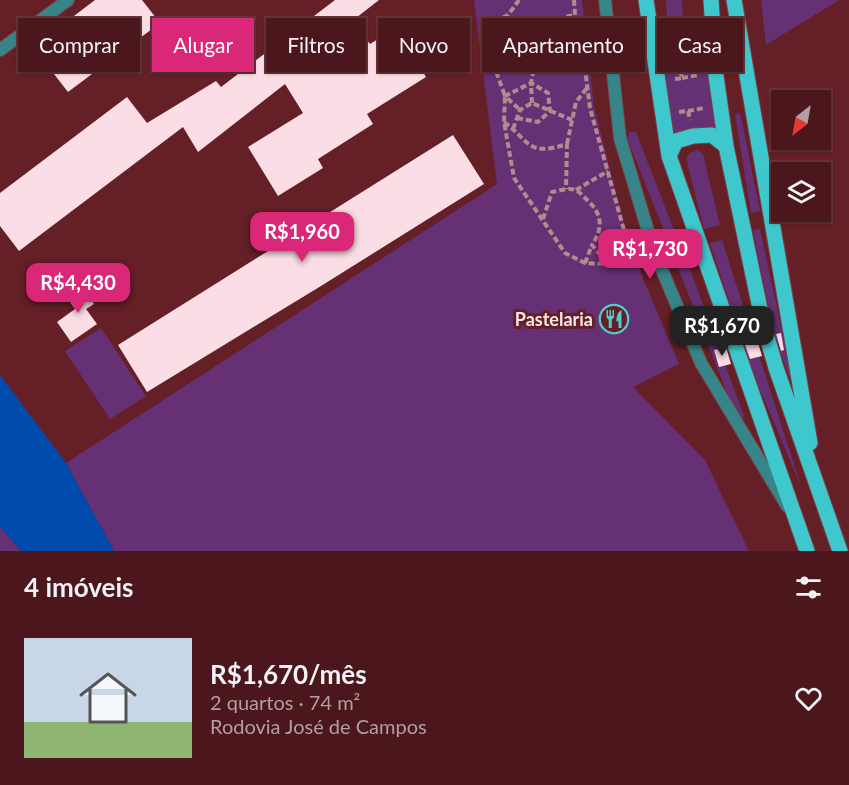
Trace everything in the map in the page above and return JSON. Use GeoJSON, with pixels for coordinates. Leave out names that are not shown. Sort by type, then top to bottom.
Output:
{"type":"FeatureCollection","features":[{"type":"Feature","properties":{"kind":"main road"},"geometry":{"type":"LineString","coordinates":[[645,0],[669,156],[807,551]]}},
{"type":"Feature","properties":{"kind":"main road"},"geometry":{"type":"LineString","coordinates":[[711,0],[712,18]]}},
{"type":"Feature","properties":{"kind":"main road"},"geometry":{"type":"LineString","coordinates":[[734,0],[817,488]]}},
{"type":"Feature","properties":{"kind":"main road"},"geometry":{"type":"LineString","coordinates":[[651,42],[657,47]]}},
{"type":"Feature","properties":{"kind":"main road"},"geometry":{"type":"LineString","coordinates":[[716,72],[726,146],[763,323],[776,368],[840,551]]}},
{"type":"Feature","properties":{"kind":"main road"},"geometry":{"type":"LineString","coordinates":[[669,156],[676,141],[693,136],[712,135],[726,146]]}},
{"type":"Feature","properties":{"kind":"street"},"geometry":{"type":"LineString","coordinates":[[0,50],[68,0]]}},
{"type":"Feature","properties":{"kind":"street"},"geometry":{"type":"LineString","coordinates":[[605,0],[620,138],[654,251],[701,363],[797,524]]}},
{"type":"Feature","properties":{"kind":"path"},"geometry":{"type":"LineString","coordinates":[[502,18],[508,15],[519,0]]}},
{"type":"Feature","properties":{"kind":"path"},"geometry":{"type":"LineString","coordinates":[[565,18],[575,15],[574,0]]}},
{"type":"Feature","properties":{"kind":"path"},"geometry":{"type":"LineString","coordinates":[[496,72],[504,96],[504,122],[514,178],[565,253],[585,263],[609,264],[634,258],[590,108],[585,72]]}},
{"type":"Feature","properties":{"kind":"path"},"geometry":{"type":"LineString","coordinates":[[532,103],[533,72]]}},
{"type":"Feature","properties":{"kind":"path"},"geometry":{"type":"LineString","coordinates":[[681,72],[682,78]]}},
{"type":"Feature","properties":{"kind":"path"},"geometry":{"type":"LineString","coordinates":[[670,80],[698,75],[701,86]]}},
{"type":"Feature","properties":{"kind":"path"},"geometry":{"type":"LineString","coordinates":[[504,96],[531,83]]}},
{"type":"Feature","properties":{"kind":"path"},"geometry":{"type":"LineString","coordinates":[[531,83],[549,93],[550,111]]}},
{"type":"Feature","properties":{"kind":"path"},"geometry":{"type":"LineString","coordinates":[[566,189],[567,144],[576,102],[587,88]]}},
{"type":"Feature","properties":{"kind":"path"},"geometry":{"type":"LineString","coordinates":[[504,96],[520,110]]}},
{"type":"Feature","properties":{"kind":"path"},"geometry":{"type":"LineString","coordinates":[[674,102],[677,113],[705,107]]}},
{"type":"Feature","properties":{"kind":"path"},"geometry":{"type":"LineString","coordinates":[[532,103],[572,120]]}},
{"type":"Feature","properties":{"kind":"path"},"geometry":{"type":"LineString","coordinates":[[513,129],[520,110],[532,103]]}},
{"type":"Feature","properties":{"kind":"path"},"geometry":{"type":"LineString","coordinates":[[517,118],[538,122],[550,111]]}},
{"type":"Feature","properties":{"kind":"path"},"geometry":{"type":"LineString","coordinates":[[688,111],[693,136]]}},
{"type":"Feature","properties":{"kind":"path"},"geometry":{"type":"LineString","coordinates":[[504,122],[530,147],[550,150],[567,144]]}},
{"type":"Feature","properties":{"kind":"path"},"geometry":{"type":"LineString","coordinates":[[576,190],[608,171]]}},
{"type":"Feature","properties":{"kind":"path"},"geometry":{"type":"LineString","coordinates":[[543,220],[552,192],[566,189],[576,190],[594,206],[599,219],[600,233],[585,263]]}},
{"type":"Feature","properties":{"kind":"path"},"geometry":{"type":"LineString","coordinates":[[592,245],[609,264]]}},
{"type":"Feature","properties":{"kind":"shaded area"},"geometry":{"type":"Polygon","coordinates":[[[474,0],[582,0],[584,18],[482,18],[482,64],[474,0]]]}},
{"type":"Feature","properties":{"kind":"shaded area"},"geometry":{"type":"Polygon","coordinates":[[[666,0],[682,0],[683,18],[667,18],[666,0]]]}},
{"type":"Feature","properties":{"kind":"shaded area"},"geometry":{"type":"Polygon","coordinates":[[[761,0],[839,0],[766,45],[761,0]]]}},
{"type":"Feature","properties":{"kind":"shaded area"},"geometry":{"type":"Polygon","coordinates":[[[483,72],[590,72],[594,107],[630,247],[679,364],[633,387],[705,460],[749,551],[114,551],[66,463],[497,184],[483,72]]]}},
{"type":"Feature","properties":{"kind":"shaded area"},"geometry":{"type":"Polygon","coordinates":[[[662,72],[718,72],[726,146],[716,137],[673,145],[662,72]]]}},
{"type":"Feature","properties":{"kind":"shaded area"},"geometry":{"type":"Polygon","coordinates":[[[738,112],[741,116],[760,211],[751,213],[735,115],[738,112]]]}},
{"type":"Feature","properties":{"kind":"shaded area"},"geometry":{"type":"Polygon","coordinates":[[[630,132],[636,132],[676,235],[667,238],[627,138],[630,132]]]}},
{"type":"Feature","properties":{"kind":"shaded area"},"geometry":{"type":"Polygon","coordinates":[[[697,150],[703,154],[720,225],[704,229],[686,158],[697,150]]]}},
{"type":"Feature","properties":{"kind":"shaded area"},"geometry":{"type":"Polygon","coordinates":[[[760,229],[797,400],[773,330],[753,230],[760,229]]]}},
{"type":"Feature","properties":{"kind":"shaded area"},"geometry":{"type":"Polygon","coordinates":[[[722,240],[801,486],[752,371],[710,243],[722,240]]]}},
{"type":"Feature","properties":{"kind":"shaded area"},"geometry":{"type":"Polygon","coordinates":[[[684,253],[744,416],[741,421],[736,416],[673,255],[684,253]]]}},
{"type":"Feature","properties":{"kind":"shaded area"},"geometry":{"type":"Polygon","coordinates":[[[101,328],[146,396],[110,419],[65,351],[101,328]]]}},
{"type":"Feature","properties":{"kind":"shaded area"},"geometry":{"type":"Polygon","coordinates":[[[0,526],[21,551],[0,551],[0,526]]]}},
{"type":"Feature","properties":{"kind":"water"},"geometry":{"type":"Polygon","coordinates":[[[0,375],[66,463],[114,551],[21,551],[0,526],[0,375]]]}},
{"type":"Feature","properties":{"kind":"building"},"geometry":{"type":"Polygon","coordinates":[[[95,0],[142,0],[156,18],[152,18],[152,29],[140,38],[140,18],[71,18],[95,0]]]}},
{"type":"Feature","properties":{"kind":"building"},"geometry":{"type":"Polygon","coordinates":[[[335,0],[379,0],[356,18],[311,18],[335,0]]]}},
{"type":"Feature","properties":{"kind":"building"},"geometry":{"type":"Polygon","coordinates":[[[366,39],[370,44],[378,39],[378,72],[423,72],[426,77],[367,114],[373,124],[318,159],[323,168],[278,196],[248,147],[303,113],[285,84],[198,152],[183,127],[19,251],[0,226],[0,193],[127,97],[147,123],[216,81],[221,87],[241,72],[254,72],[254,62],[266,53],[266,72],[366,72],[366,39]]]}},
{"type":"Feature","properties":{"kind":"building"},"geometry":{"type":"Polygon","coordinates":[[[52,72],[95,72],[68,92],[52,72]]]}},
{"type":"Feature","properties":{"kind":"building"},"geometry":{"type":"Polygon","coordinates":[[[453,135],[484,184],[147,392],[118,345],[453,135]]]}},
{"type":"Feature","properties":{"kind":"building"},"geometry":{"type":"Polygon","coordinates":[[[79,282],[94,304],[86,309],[97,324],[71,342],[57,322],[75,309],[64,293],[79,282]]]}},
{"type":"Feature","properties":{"kind":"building"},"geometry":{"type":"Polygon","coordinates":[[[781,333],[784,350],[781,351],[776,334],[781,333]]]}},
{"type":"Feature","properties":{"kind":"building"},"geometry":{"type":"Polygon","coordinates":[[[757,339],[762,356],[750,359],[744,342],[757,339]]]}},
{"type":"Feature","properties":{"kind":"building"},"geometry":{"type":"Polygon","coordinates":[[[726,347],[731,364],[719,367],[714,350],[726,347]]]}},
{"type":"Feature","properties":{"kind":"place","name":"Pastelaria"},"geometry":{"type":"Point","coordinates":[614,319]}}]}
